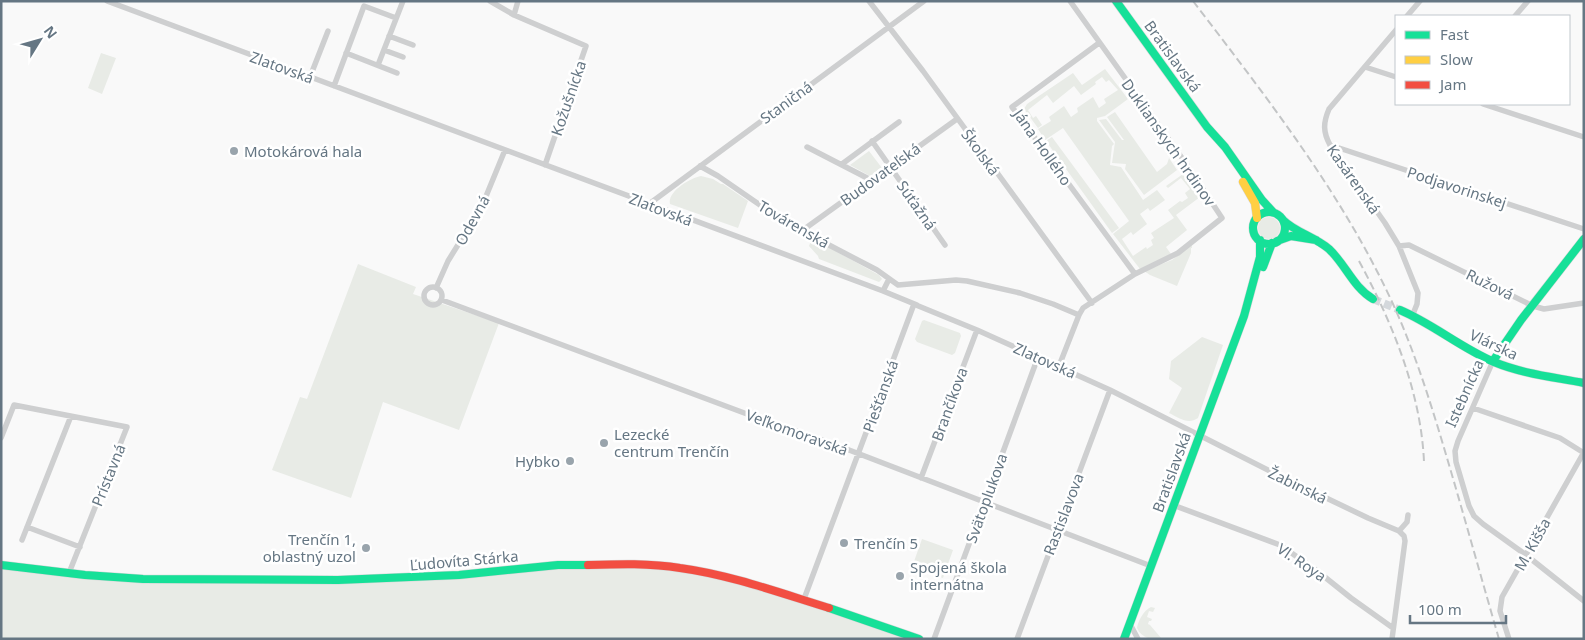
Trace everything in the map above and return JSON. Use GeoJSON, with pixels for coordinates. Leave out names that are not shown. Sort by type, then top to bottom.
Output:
{"type":"FeatureCollection","features":[{"type":"Feature","properties":{"kind":"main road","name":"Bratislavská"},"geometry":{"type":"LineString","coordinates":[[1116,1],[1207,127],[1256,204],[1258,209],[1253,229],[1254,234],[1260,240],[1261,247],[1244,316],[1173,505],[1126,638]]}},
{"type":"Feature","properties":{"kind":"main road","name":"Bratislavská"},"geometry":{"type":"LineString","coordinates":[[1207,127],[1224,147],[1262,200],[1283,220],[1285,229],[1284,234],[1275,242],[1250,307],[1244,316]]}},
{"type":"Feature","properties":{"kind":"main road"},"geometry":{"type":"LineString","coordinates":[[1256,218],[1261,214],[1273,212]]}},
{"type":"Feature","properties":{"kind":"main road"},"geometry":{"type":"LineString","coordinates":[[1283,220],[1292,228],[1308,234],[1336,256],[1359,289],[1373,298]]}},
{"type":"Feature","properties":{"kind":"main road"},"geometry":{"type":"LineString","coordinates":[[1260,240],[1264,243],[1275,242],[1291,236],[1318,241]]}},
{"type":"Feature","properties":{"kind":"main road","name":"Istebnícka"},"geometry":{"type":"LineString","coordinates":[[1493,362],[1509,336],[1584,239]]}},
{"type":"Feature","properties":{"kind":"main road","name":"Vlárska"},"geometry":{"type":"LineString","coordinates":[[1400,310],[1413,314],[1455,341],[1493,362],[1543,376],[1584,383]]}},
{"type":"Feature","properties":{"kind":"main road","name":"Ľudovíta Stárka"},"geometry":{"type":"LineString","coordinates":[[1,565],[143,579],[338,580],[459,575],[558,565],[646,564],[694,570],[804,599],[919,639]]}},
{"type":"Feature","properties":{"kind":"street","name":"Zlatovská"},"geometry":{"type":"LineString","coordinates":[[107,1],[882,291],[917,306],[914,304]]}},
{"type":"Feature","properties":{"kind":"street"},"geometry":{"type":"LineString","coordinates":[[378,65],[403,1]]}},
{"type":"Feature","properties":{"kind":"street","name":"Kožušnícka"},"geometry":{"type":"LineString","coordinates":[[490,1],[514,15],[586,46],[545,165]]}},
{"type":"Feature","properties":{"kind":"street"},"geometry":{"type":"LineString","coordinates":[[514,15],[518,1]]}},
{"type":"Feature","properties":{"kind":"street","name":"Školská"},"geometry":{"type":"LineString","coordinates":[[869,1],[1092,303]]}},
{"type":"Feature","properties":{"kind":"street","name":"Staničná"},"geometry":{"type":"LineString","coordinates":[[649,204],[924,1]]}},
{"type":"Feature","properties":{"kind":"street","name":"Duklianskych hrdinov"},"geometry":{"type":"LineString","coordinates":[[1059,366],[1083,308],[1134,274],[1178,253],[1222,218],[1187,165],[1070,1]]}},
{"type":"Feature","properties":{"kind":"street"},"geometry":{"type":"LineString","coordinates":[[1408,15],[1420,1]]}},
{"type":"Feature","properties":{"kind":"street"},"geometry":{"type":"LineString","coordinates":[[1517,15],[1528,1]]}},
{"type":"Feature","properties":{"kind":"street"},"geometry":{"type":"LineString","coordinates":[[334,86],[364,6],[396,18]]}},
{"type":"Feature","properties":{"kind":"street"},"geometry":{"type":"LineString","coordinates":[[310,77],[328,31]]}},
{"type":"Feature","properties":{"kind":"street","name":"Kasárenská"},"geometry":{"type":"LineString","coordinates":[[1395,31],[1329,109],[1325,118],[1324,133],[1330,145],[1400,246],[1418,293],[1417,304],[1413,314]]}},
{"type":"Feature","properties":{"kind":"street"},"geometry":{"type":"LineString","coordinates":[[389,36],[413,45]]}},
{"type":"Feature","properties":{"kind":"street","name":"Jána Hollého"},"geometry":{"type":"LineString","coordinates":[[1099,43],[1012,107],[1134,274]]}},
{"type":"Feature","properties":{"kind":"street"},"geometry":{"type":"LineString","coordinates":[[384,50],[403,57]]}},
{"type":"Feature","properties":{"kind":"street"},"geometry":{"type":"LineString","coordinates":[[346,53],[397,73]]}},
{"type":"Feature","properties":{"kind":"street"},"geometry":{"type":"LineString","coordinates":[[1365,67],[1395,77]]}},
{"type":"Feature","properties":{"kind":"street"},"geometry":{"type":"LineString","coordinates":[[1486,105],[1584,137]]}},
{"type":"Feature","properties":{"kind":"street","name":"Budovateľská"},"geometry":{"type":"LineString","coordinates":[[803,230],[957,118]]}},
{"type":"Feature","properties":{"kind":"street"},"geometry":{"type":"LineString","coordinates":[[842,164],[899,122]]}},
{"type":"Feature","properties":{"kind":"street","name":"Súťažná"},"geometry":{"type":"LineString","coordinates":[[872,141],[945,245]]}},
{"type":"Feature","properties":{"kind":"street","name":"Podjavorinskej"},"geometry":{"type":"LineString","coordinates":[[1330,145],[1584,229]]}},
{"type":"Feature","properties":{"kind":"street"},"geometry":{"type":"LineString","coordinates":[[807,147],[871,180]]}},
{"type":"Feature","properties":{"kind":"street","name":"Odevná"},"geometry":{"type":"LineString","coordinates":[[436,288],[448,261],[482,206],[505,150]]}},
{"type":"Feature","properties":{"kind":"street","name":"Továrenská"},"geometry":{"type":"LineString","coordinates":[[700,166],[760,205],[877,270],[898,285],[956,280],[967,281],[1020,293],[1054,304],[1079,315]]}},
{"type":"Feature","properties":{"kind":"street","name":"Ružová"},"geometry":{"type":"LineString","coordinates":[[1400,246],[1409,245],[1533,306],[1544,308],[1584,303]]}},
{"type":"Feature","properties":{"kind":"street"},"geometry":{"type":"LineString","coordinates":[[882,291],[889,279]]}},
{"type":"Feature","properties":{"kind":"street"},"geometry":{"type":"LineString","coordinates":[[430,288],[436,288],[442,294],[442,300],[433,306],[427,304],[424,299],[426,291],[430,288]]}},
{"type":"Feature","properties":{"kind":"street","name":"Veľkomoravská"},"geometry":{"type":"LineString","coordinates":[[442,300],[922,478],[1057,532],[1151,566]]}},
{"type":"Feature","properties":{"kind":"street","name":"Zlatovská"},"geometry":{"type":"LineString","coordinates":[[914,304],[1059,366],[1199,436]]}},
{"type":"Feature","properties":{"kind":"street","name":"Piešťanská"},"geometry":{"type":"LineString","coordinates":[[804,599],[914,304]]}},
{"type":"Feature","properties":{"kind":"street","name":"Brančíkova"},"geometry":{"type":"LineString","coordinates":[[922,478],[977,330]]}},
{"type":"Feature","properties":{"kind":"street","name":"Svätoplukova"},"geometry":{"type":"LineString","coordinates":[[934,639],[1038,357]]}},
{"type":"Feature","properties":{"kind":"street","name":"Istebnícka"},"geometry":{"type":"LineString","coordinates":[[1493,362],[1458,441],[1455,458],[1469,506],[1479,521],[1526,556]]}},
{"type":"Feature","properties":{"kind":"street","name":"Rastislavova"},"geometry":{"type":"LineString","coordinates":[[1017,639],[1110,390]]}},
{"type":"Feature","properties":{"kind":"street","name":"Prístavná"},"geometry":{"type":"LineString","coordinates":[[1,438],[14,405],[127,427],[69,573]]}},
{"type":"Feature","properties":{"kind":"street","name":"M. Kišša"},"geometry":{"type":"LineString","coordinates":[[1473,408],[1560,438],[1584,453],[1502,597],[1500,611],[1509,639]]}},
{"type":"Feature","properties":{"kind":"street"},"geometry":{"type":"LineString","coordinates":[[22,540],[71,416]]}},
{"type":"Feature","properties":{"kind":"street","name":"Žabinská"},"geometry":{"type":"LineString","coordinates":[[1199,436],[1368,518],[1399,531]]}},
{"type":"Feature","properties":{"kind":"street","name":"Vl. Roya"},"geometry":{"type":"LineString","coordinates":[[1173,505],[1280,545],[1393,628]]}},
{"type":"Feature","properties":{"kind":"street"},"geometry":{"type":"LineString","coordinates":[[1392,639],[1405,541],[1404,536],[1399,531],[1407,522],[1408,515]]}},
{"type":"Feature","properties":{"kind":"street"},"geometry":{"type":"LineString","coordinates":[[27,527],[80,547]]}},
{"type":"Feature","properties":{"kind":"street"},"geometry":{"type":"LineString","coordinates":[[1526,556],[1584,601]]}},
{"type":"Feature","properties":{"kind":"street"},"geometry":{"type":"LineString","coordinates":[[1130,624],[1138,639]]}},
{"type":"Feature","properties":{"kind":"shaded area"},"geometry":{"type":"Polygon","coordinates":[[[101,53],[116,58],[102,94],[88,88],[101,53]]]}},
{"type":"Feature","properties":{"kind":"shaded area"},"geometry":{"type":"Polygon","coordinates":[[[1105,69],[1128,99],[1105,116],[1097,118],[1097,121],[1114,144],[1112,146],[1110,165],[1121,167],[1143,200],[1157,190],[1165,200],[1150,211],[1148,208],[1140,214],[1147,224],[1133,235],[1131,232],[1122,239],[1133,256],[1146,247],[1147,249],[1153,245],[1151,240],[1154,238],[1151,233],[1174,218],[1168,210],[1180,201],[1182,202],[1188,198],[1185,193],[1190,189],[1181,178],[1168,188],[1166,186],[1183,174],[1200,197],[1176,215],[1187,230],[1166,247],[1171,254],[1140,269],[1113,234],[1129,221],[1063,128],[1045,140],[1038,129],[1051,121],[1049,117],[1064,106],[1071,117],[1078,112],[1077,108],[1093,97],[1099,108],[1106,103],[1104,99],[1118,90],[1109,80],[1106,82],[1102,77],[1081,95],[1074,86],[1053,103],[1047,95],[1028,110],[1033,118],[1036,116],[1042,125],[1038,128],[1024,109],[1027,104],[1073,73],[1082,85],[1105,69]]]}},
{"type":"Feature","properties":{"kind":"shaded area"},"geometry":{"type":"Polygon","coordinates":[[[1115,112],[1157,172],[1167,164],[1169,158],[1177,170],[1144,195],[1125,169],[1126,164],[1112,163],[1115,142],[1099,120],[1106,119],[1122,140],[1124,140],[1107,117],[1115,112]]]}},
{"type":"Feature","properties":{"kind":"shaded area"},"geometry":{"type":"Polygon","coordinates":[[[1052,137],[1119,228],[1112,233],[1046,141],[1052,137]]]}},
{"type":"Feature","properties":{"kind":"shaded area"},"geometry":{"type":"Polygon","coordinates":[[[869,151],[882,168],[870,176],[850,165],[869,151]]]}},
{"type":"Feature","properties":{"kind":"shaded area"},"geometry":{"type":"Polygon","coordinates":[[[701,176],[723,184],[748,201],[738,228],[670,204],[672,195],[680,186],[701,176]]]}},
{"type":"Feature","properties":{"kind":"shaded area"},"geometry":{"type":"Polygon","coordinates":[[[1269,217],[1277,220],[1280,228],[1277,236],[1269,239],[1261,236],[1258,228],[1261,220],[1269,217]]]}},
{"type":"Feature","properties":{"kind":"shaded area"},"geometry":{"type":"Polygon","coordinates":[[[812,238],[879,275],[882,279],[879,282],[819,259],[809,246],[812,238]]]}},
{"type":"Feature","properties":{"kind":"shaded area"},"geometry":{"type":"Polygon","coordinates":[[[1192,245],[1177,286],[1144,271],[1172,260],[1192,245]]]}},
{"type":"Feature","properties":{"kind":"shaded area"},"geometry":{"type":"Polygon","coordinates":[[[358,264],[416,287],[413,294],[499,323],[459,430],[383,402],[351,498],[272,470],[300,397],[307,399],[358,264]]]}},
{"type":"Feature","properties":{"kind":"shaded area"},"geometry":{"type":"Polygon","coordinates":[[[924,320],[960,333],[961,336],[955,353],[952,355],[917,342],[915,339],[924,320]]]}},
{"type":"Feature","properties":{"kind":"shaded area"},"geometry":{"type":"Polygon","coordinates":[[[1202,337],[1223,345],[1198,418],[1187,421],[1169,413],[1182,388],[1169,379],[1171,361],[1202,337]]]}},
{"type":"Feature","properties":{"kind":"shaded area"},"geometry":{"type":"Polygon","coordinates":[[[922,539],[953,550],[943,578],[912,567],[922,539]]]}},
{"type":"Feature","properties":{"kind":"shaded area"},"geometry":{"type":"Polygon","coordinates":[[[1,563],[106,573],[103,578],[290,582],[403,581],[576,568],[646,568],[693,574],[741,585],[826,610],[908,639],[1,639],[1,563]]]}},
{"type":"Feature","properties":{"kind":"shaded area"},"geometry":{"type":"Polygon","coordinates":[[[1151,607],[1155,608],[1153,612],[1149,611],[1147,617],[1152,619],[1148,624],[1162,639],[1144,636],[1137,628],[1142,616],[1151,607]]]}},
{"type":"Feature","properties":{"kind":"tunnel"},"geometry":{"type":"LineString","coordinates":[[1373,299],[1400,310]]}},
{"type":"Feature","properties":{"kind":"railway"},"geometry":{"type":"LineString","coordinates":[[1193,1],[1302,147],[1351,223],[1393,304],[1418,367],[1432,410],[1499,639]]}},
{"type":"Feature","properties":{"kind":"railway"},"geometry":{"type":"LineString","coordinates":[[1359,261],[1383,308],[1403,358],[1417,410],[1424,462]]}},
{"type":"Feature","properties":{"kind":"traffic: fast"},"geometry":{"type":"LineString","coordinates":[[1116,1],[1207,127],[1225,147],[1262,200],[1273,212]]}},
{"type":"Feature","properties":{"kind":"traffic: fast"},"geometry":{"type":"LineString","coordinates":[[1269,212],[1275,213],[1280,217],[1284,222],[1285,228],[1284,234],[1280,239],[1275,243],[1269,244],[1263,243],[1258,239],[1254,234],[1253,228],[1254,222],[1258,217],[1263,213],[1269,212]]}},
{"type":"Feature","properties":{"kind":"traffic: fast"},"geometry":{"type":"LineString","coordinates":[[1283,220],[1329,249],[1360,288],[1373,299]]}},
{"type":"Feature","properties":{"kind":"traffic: fast"},"geometry":{"type":"LineString","coordinates":[[1277,241],[1291,236],[1316,240]]}},
{"type":"Feature","properties":{"kind":"traffic: fast"},"geometry":{"type":"LineString","coordinates":[[1493,361],[1521,320],[1584,239]]}},
{"type":"Feature","properties":{"kind":"traffic: fast"},"geometry":{"type":"LineString","coordinates":[[1124,639],[1244,316],[1260,257],[1260,240]]}},
{"type":"Feature","properties":{"kind":"traffic: fast"},"geometry":{"type":"LineString","coordinates":[[1263,267],[1272,243]]}},
{"type":"Feature","properties":{"kind":"traffic: fast"},"geometry":{"type":"LineString","coordinates":[[1400,310],[1494,362],[1527,372],[1584,383]]}},
{"type":"Feature","properties":{"kind":"traffic: fast"},"geometry":{"type":"LineString","coordinates":[[1,565],[85,575],[143,579],[338,580],[459,575],[558,565],[588,565]]}},
{"type":"Feature","properties":{"kind":"traffic: fast"},"geometry":{"type":"LineString","coordinates":[[829,608],[919,639]]}},
{"type":"Feature","properties":{"kind":"traffic: slow"},"geometry":{"type":"LineString","coordinates":[[1243,182],[1255,203],[1257,218]]}},
{"type":"Feature","properties":{"kind":"traffic: jam"},"geometry":{"type":"LineString","coordinates":[[588,565],[669,566],[699,571],[755,585],[829,608]]}},
{"type":"Feature","properties":{"kind":"place","name":"Motokárová hala"},"geometry":{"type":"Point","coordinates":[234,151]}},
{"type":"Feature","properties":{"kind":"place","name":"Lezecké centrum Trenčín"},"geometry":{"type":"Point","coordinates":[604,443]}},
{"type":"Feature","properties":{"kind":"place","name":"Hybko"},"geometry":{"type":"Point","coordinates":[570,461]}},
{"type":"Feature","properties":{"kind":"place","name":"Trenčín 5"},"geometry":{"type":"Point","coordinates":[844,543]}},
{"type":"Feature","properties":{"kind":"place","name":"Trenčín 1, oblastný uzol"},"geometry":{"type":"Point","coordinates":[366,548]}},
{"type":"Feature","properties":{"kind":"place","name":"Spojená škola internátna"},"geometry":{"type":"Point","coordinates":[900,576]}}]}
